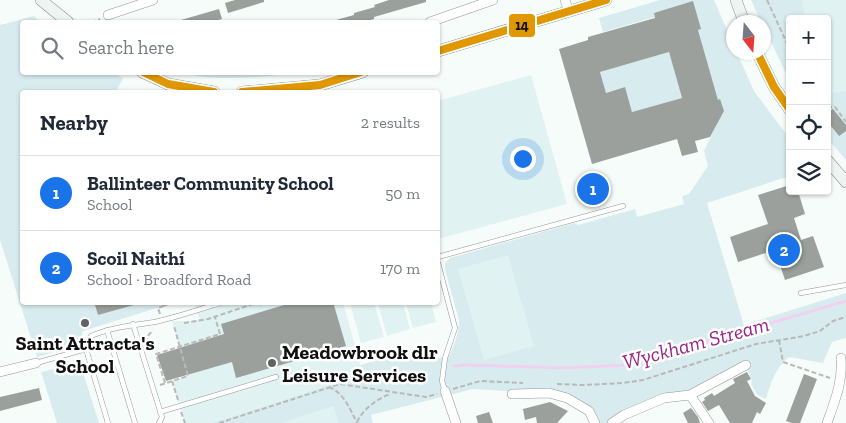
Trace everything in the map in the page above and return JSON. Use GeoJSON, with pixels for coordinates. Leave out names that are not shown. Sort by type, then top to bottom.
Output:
{"type":"FeatureCollection","features":[{"type":"Feature","properties":{"kind":"street"},"geometry":{"type":"LineString","coordinates":[[41,0],[66,20]]}},
{"type":"Feature","properties":{"kind":"street"},"geometry":{"type":"LineString","coordinates":[[106,16],[153,0]]}},
{"type":"Feature","properties":{"kind":"street"},"geometry":{"type":"LineString","coordinates":[[435,20],[474,3],[494,0]]}},
{"type":"Feature","properties":{"kind":"street"},"geometry":{"type":"LineString","coordinates":[[565,0],[569,12]]}},
{"type":"Feature","properties":{"kind":"street"},"geometry":{"type":"LineString","coordinates":[[440,49],[606,0]]}},
{"type":"Feature","properties":{"kind":"street"},"geometry":{"type":"LineString","coordinates":[[736,0],[741,15]]}},
{"type":"Feature","properties":{"kind":"street"},"geometry":{"type":"LineString","coordinates":[[760,60],[774,87],[787,105]]}},
{"type":"Feature","properties":{"kind":"street"},"geometry":{"type":"LineString","coordinates":[[148,75],[168,84],[202,90]]}},
{"type":"Feature","properties":{"kind":"street"},"geometry":{"type":"LineString","coordinates":[[298,90],[353,75]]}},
{"type":"Feature","properties":{"kind":"street"},"geometry":{"type":"LineString","coordinates":[[831,165],[846,182]]}},
{"type":"Feature","properties":{"kind":"street"},"geometry":{"type":"LineString","coordinates":[[827,423],[842,374],[841,358]]}},
{"type":"Feature","properties":{"kind":"street"},"geometry":{"type":"LineString","coordinates":[[0,372],[36,363]]}},
{"type":"Feature","properties":{"kind":"street"},"geometry":{"type":"LineString","coordinates":[[612,423],[624,415],[663,399],[690,395],[746,365]]}},
{"type":"Feature","properties":{"kind":"street"},"geometry":{"type":"LineString","coordinates":[[445,391],[456,423]]}},
{"type":"Feature","properties":{"kind":"street"},"geometry":{"type":"LineString","coordinates":[[512,394],[549,393],[567,398],[588,411],[595,423]]}},
{"type":"Feature","properties":{"kind":"street"},"geometry":{"type":"LineString","coordinates":[[690,395],[709,423]]}},
{"type":"Feature","properties":{"kind":"lane"},"geometry":{"type":"LineString","coordinates":[[440,256],[623,206]]}},
{"type":"Feature","properties":{"kind":"lane"},"geometry":{"type":"LineString","coordinates":[[440,271],[455,328],[445,358],[442,381],[445,391]]}},
{"type":"Feature","properties":{"kind":"lane"},"geometry":{"type":"LineString","coordinates":[[801,293],[846,285]]}},
{"type":"Feature","properties":{"kind":"lane"},"geometry":{"type":"LineString","coordinates":[[108,423],[86,350],[87,342],[91,336],[133,324],[181,316],[214,305]]}},
{"type":"Feature","properties":{"kind":"lane"},"geometry":{"type":"LineString","coordinates":[[133,324],[162,417],[159,423]]}},
{"type":"Feature","properties":{"kind":"lane"},"geometry":{"type":"LineString","coordinates":[[107,330],[135,423]]}},
{"type":"Feature","properties":{"kind":"lane"},"geometry":{"type":"LineString","coordinates":[[36,363],[86,350]]}},
{"type":"Feature","properties":{"kind":"lane"},"geometry":{"type":"LineString","coordinates":[[160,412],[276,378]]}},
{"type":"Feature","properties":{"kind":"path"},"geometry":{"type":"LineString","coordinates":[[767,0],[786,41]]}},
{"type":"Feature","properties":{"kind":"path"},"geometry":{"type":"LineString","coordinates":[[96,20],[106,16]]}},
{"type":"Feature","properties":{"kind":"path"},"geometry":{"type":"LineString","coordinates":[[831,108],[835,108],[846,122]]}},
{"type":"Feature","properties":{"kind":"path"},"geometry":{"type":"LineString","coordinates":[[182,323],[192,323],[215,317],[250,305]]}},
{"type":"Feature","properties":{"kind":"path"},"geometry":{"type":"LineString","coordinates":[[164,383],[156,354],[220,334],[215,317]]}},
{"type":"Feature","properties":{"kind":"path"},"geometry":{"type":"LineString","coordinates":[[555,384],[582,385],[643,380],[731,350],[804,336],[820,331],[833,321],[846,317]]}},
{"type":"Feature","properties":{"kind":"path"},"geometry":{"type":"LineString","coordinates":[[162,392],[160,384],[188,376],[173,324]]}},
{"type":"Feature","properties":{"kind":"path"},"geometry":{"type":"LineString","coordinates":[[147,345],[147,337],[152,330],[158,328]]}},
{"type":"Feature","properties":{"kind":"path"},"geometry":{"type":"LineString","coordinates":[[779,340],[783,362],[834,380]]}},
{"type":"Feature","properties":{"kind":"path"},"geometry":{"type":"LineString","coordinates":[[219,423],[340,384],[426,397],[480,381],[528,383]]}},
{"type":"Feature","properties":{"kind":"path"},"geometry":{"type":"LineString","coordinates":[[329,387],[340,393],[357,423]]}},
{"type":"Feature","properties":{"kind":"path"},"geometry":{"type":"LineString","coordinates":[[357,423],[360,416],[371,405],[393,393]]}},
{"type":"Feature","properties":{"kind":"shaded area"},"geometry":{"type":"Polygon","coordinates":[[[660,0],[714,0],[726,28],[726,60],[740,60],[754,91],[786,134],[786,177],[707,203],[744,325],[846,293],[846,338],[832,342],[823,363],[789,357],[777,371],[766,399],[757,395],[751,384],[752,381],[747,368],[717,382],[663,399],[610,423],[598,423],[567,395],[473,389],[371,415],[373,423],[211,423],[363,374],[360,365],[388,357],[448,358],[459,325],[445,270],[445,263],[450,258],[574,223],[578,225],[635,209],[637,217],[684,204],[682,196],[689,194],[708,166],[704,151],[723,110],[720,100],[718,100],[698,30],[693,2],[654,13],[655,17],[603,32],[599,18],[660,0]]]}},
{"type":"Feature","properties":{"kind":"shaded area"},"geometry":{"type":"Polygon","coordinates":[[[751,0],[846,0],[846,160],[831,143],[831,15],[786,15],[786,74],[771,42],[771,15],[758,15],[751,0]]]}},
{"type":"Feature","properties":{"kind":"shaded area"},"geometry":{"type":"Polygon","coordinates":[[[802,0],[846,0],[846,91],[831,93],[831,15],[804,15],[802,0]]]}},
{"type":"Feature","properties":{"kind":"shaded area"},"geometry":{"type":"Polygon","coordinates":[[[34,16],[38,20],[20,20],[20,75],[118,75],[123,78],[117,90],[20,90],[20,303],[0,240],[0,25],[34,16]]]}},
{"type":"Feature","properties":{"kind":"shaded area"},"geometry":{"type":"Polygon","coordinates":[[[669,52],[682,98],[632,112],[625,87],[606,93],[600,72],[669,52]]]}},
{"type":"Feature","properties":{"kind":"shaded area"},"geometry":{"type":"Polygon","coordinates":[[[193,75],[274,75],[224,78],[193,75]]]}},
{"type":"Feature","properties":{"kind":"shaded area"},"geometry":{"type":"Polygon","coordinates":[[[531,75],[567,204],[440,238],[440,100],[531,75]]]}},
{"type":"Feature","properties":{"kind":"shaded area"},"geometry":{"type":"Polygon","coordinates":[[[508,255],[534,346],[484,360],[458,269],[508,255]]]}},
{"type":"Feature","properties":{"kind":"shaded area"},"geometry":{"type":"Polygon","coordinates":[[[21,305],[95,305],[98,315],[130,305],[160,305],[160,307],[83,331],[79,343],[75,346],[37,357],[21,305]]]}},
{"type":"Feature","properties":{"kind":"shaded area","name":"Meadowbrook dlr Leisure Services"},"geometry":{"type":"Polygon","coordinates":[[[195,305],[344,305],[363,374],[211,423],[185,423],[172,381],[188,376],[172,321],[200,319],[195,305]]]}},
{"type":"Feature","properties":{"kind":"shaded area"},"geometry":{"type":"Polygon","coordinates":[[[351,305],[375,305],[384,337],[361,343],[351,305]]]}},
{"type":"Feature","properties":{"kind":"shaded area"},"geometry":{"type":"Polygon","coordinates":[[[379,305],[404,305],[410,329],[387,336],[379,305]]]}},
{"type":"Feature","properties":{"kind":"shaded area"},"geometry":{"type":"Polygon","coordinates":[[[407,305],[432,305],[436,322],[413,328],[407,305]]]}},
{"type":"Feature","properties":{"kind":"shaded area"},"geometry":{"type":"Polygon","coordinates":[[[80,363],[99,423],[57,423],[41,372],[80,363]]]}},
{"type":"Feature","properties":{"kind":"shaded area"},"geometry":{"type":"Polygon","coordinates":[[[333,406],[339,423],[281,423],[333,406]]]}},
{"type":"Feature","properties":{"kind":"building"},"geometry":{"type":"Polygon","coordinates":[[[235,0],[264,0],[264,2],[228,13],[225,3],[235,0]]]}},
{"type":"Feature","properties":{"kind":"building"},"geometry":{"type":"Polygon","coordinates":[[[389,0],[426,0],[426,2],[374,17],[374,19],[370,20],[336,20],[375,7],[374,5],[389,0]]]}},
{"type":"Feature","properties":{"kind":"building"},"geometry":{"type":"Polygon","coordinates":[[[693,1],[701,29],[698,30],[718,100],[720,99],[724,111],[710,137],[695,141],[698,152],[682,156],[677,139],[592,164],[559,49],[588,40],[588,37],[655,18],[654,13],[693,1]],[[669,52],[600,72],[606,93],[625,87],[632,112],[682,98],[669,52]]]}},
{"type":"Feature","properties":{"kind":"building"},"geometry":{"type":"Polygon","coordinates":[[[219,9],[222,19],[218,20],[181,20],[219,9]]]}},
{"type":"Feature","properties":{"kind":"building"},"geometry":{"type":"Polygon","coordinates":[[[833,109],[846,125],[846,131],[839,136],[831,126],[831,110],[833,109]]]}},
{"type":"Feature","properties":{"kind":"building"},"geometry":{"type":"Polygon","coordinates":[[[786,186],[786,195],[799,195],[805,214],[794,218],[801,240],[813,236],[824,267],[785,280],[775,250],[738,262],[730,237],[768,224],[758,195],[786,186]]]}},
{"type":"Feature","properties":{"kind":"building"},"geometry":{"type":"Polygon","coordinates":[[[95,305],[134,305],[98,315],[95,305]]]}},
{"type":"Feature","properties":{"kind":"building","name":"Meadowbrook dlr Leisure Services"},"geometry":{"type":"Polygon","coordinates":[[[284,305],[334,305],[346,346],[236,378],[232,362],[166,381],[157,355],[224,334],[221,324],[284,305]]]}},
{"type":"Feature","properties":{"kind":"building"},"geometry":{"type":"Polygon","coordinates":[[[747,372],[751,379],[747,381],[755,396],[766,403],[760,414],[757,412],[752,423],[730,423],[719,405],[708,411],[702,402],[705,400],[704,398],[712,393],[714,396],[735,383],[733,379],[747,372]]]}},
{"type":"Feature","properties":{"kind":"building"},"geometry":{"type":"Polygon","coordinates":[[[804,374],[817,379],[800,423],[792,423],[786,421],[804,374]]]}},
{"type":"Feature","properties":{"kind":"building"},"geometry":{"type":"Polygon","coordinates":[[[39,388],[42,400],[0,411],[0,397],[39,388]]]}},
{"type":"Feature","properties":{"kind":"building"},"geometry":{"type":"Polygon","coordinates":[[[550,402],[568,411],[557,423],[537,423],[536,417],[525,420],[523,409],[550,402]]]}},
{"type":"Feature","properties":{"kind":"building"},"geometry":{"type":"Polygon","coordinates":[[[691,408],[700,423],[688,423],[683,413],[691,408]]]}},
{"type":"Feature","properties":{"kind":"building"},"geometry":{"type":"Polygon","coordinates":[[[489,412],[493,423],[478,423],[476,416],[489,412]]]}},
{"type":"Feature","properties":{"kind":"waterway","name":"Wyckham Stream"},"geometry":{"type":"LineString","coordinates":[[454,366],[566,368],[629,365],[846,301]]}},
{"type":"Feature","properties":{"kind":"transit line","name":"14"},"geometry":{"type":"LineString","coordinates":[[440,50],[606,0]]}},
{"type":"Feature","properties":{"kind":"transit line","name":"14"},"geometry":{"type":"LineString","coordinates":[[761,60],[774,87],[787,105]]}},
{"type":"Feature","properties":{"kind":"transit line","name":"14"},"geometry":{"type":"LineString","coordinates":[[149,75],[168,84],[202,90]]}},
{"type":"Feature","properties":{"kind":"transit line","name":"14"},"geometry":{"type":"LineString","coordinates":[[264,90],[320,85],[352,75]]}},
{"type":"Feature","properties":{"kind":"place","name":"Ballinteer Community School"},"geometry":{"type":"Point","coordinates":[593,189]}},
{"type":"Feature","properties":{"kind":"place","name":"Scoil Naithí"},"geometry":{"type":"Point","coordinates":[784,250]}},
{"type":"Feature","properties":{"kind":"place","name":"Saint Attracta's School"},"geometry":{"type":"Point","coordinates":[85,323]}},
{"type":"Feature","properties":{"kind":"place","name":"Meadowbrook dlr Leisure Services"},"geometry":{"type":"Point","coordinates":[272,363]}}]}
